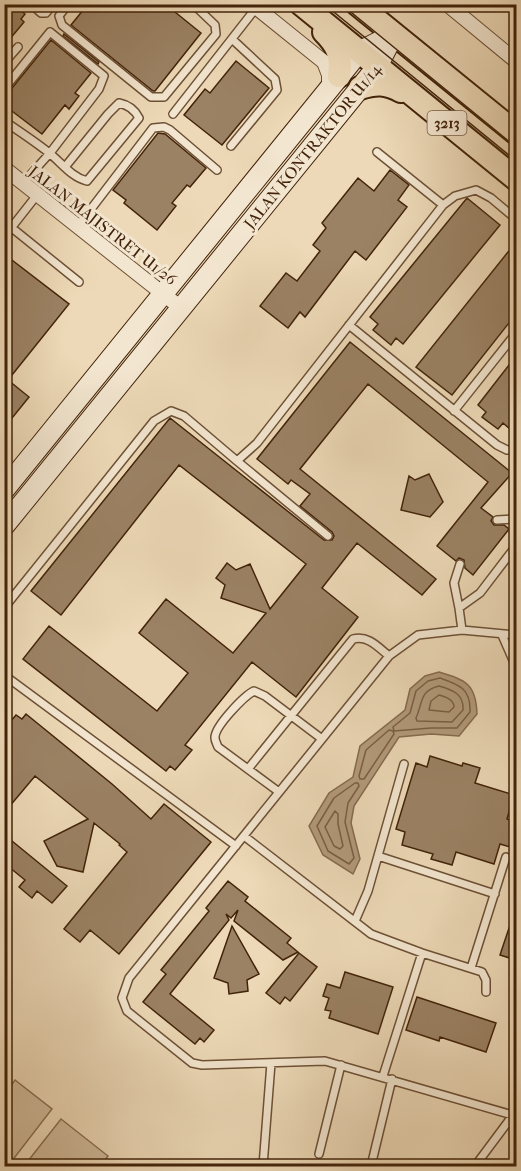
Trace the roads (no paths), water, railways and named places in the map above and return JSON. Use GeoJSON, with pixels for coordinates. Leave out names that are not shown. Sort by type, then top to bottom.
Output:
{"type":"FeatureCollection","features":[{"type":"Feature","properties":{"kind":"main road"},"geometry":{"type":"LineString","coordinates":[[294,4],[331,39],[342,60],[334,82]]}},
{"type":"Feature","properties":{"kind":"main road","name":"3213"},"geometry":{"type":"LineString","coordinates":[[301,4],[516,180]]}},
{"type":"Feature","properties":{"kind":"main road","name":"3213"},"geometry":{"type":"LineString","coordinates":[[357,4],[516,133]]}},
{"type":"Feature","properties":{"kind":"main road"},"geometry":{"type":"LineString","coordinates":[[360,88],[374,83],[387,84],[401,91],[460,134]]}},
{"type":"Feature","properties":{"kind":"street"},"geometry":{"type":"LineString","coordinates":[[447,4],[516,62]]}},
{"type":"Feature","properties":{"kind":"street"},"geometry":{"type":"LineString","coordinates":[[254,6],[324,62],[334,82]]}},
{"type":"Feature","properties":{"kind":"street","name":"JALAN KONTRAKTOR U1/14"},"geometry":{"type":"LineString","coordinates":[[4,490],[359,52],[394,34]]}},
{"type":"Feature","properties":{"kind":"street","name":"JALAN KONTRAKTOR U1/14"},"geometry":{"type":"LineString","coordinates":[[4,526],[377,67],[394,34]]}},
{"type":"Feature","properties":{"kind":"street","name":"JALAN MAJISTRET U1/26"},"geometry":{"type":"LineString","coordinates":[[4,168],[181,308]]}},
{"type":"Feature","properties":{"kind":"lane"},"geometry":{"type":"LineString","coordinates":[[31,4],[41,13],[46,13],[52,4]]}},
{"type":"Feature","properties":{"kind":"lane"},"geometry":{"type":"LineString","coordinates":[[69,4],[59,16],[62,25],[151,98],[164,97],[216,34],[215,25],[193,4]]}},
{"type":"Feature","properties":{"kind":"lane"},"geometry":{"type":"LineString","coordinates":[[173,114],[232,39],[254,6]]}},
{"type":"Feature","properties":{"kind":"lane"},"geometry":{"type":"LineString","coordinates":[[4,89],[50,32],[104,76],[99,88],[50,153],[23,183]]}},
{"type":"Feature","properties":{"kind":"lane"},"geometry":{"type":"LineString","coordinates":[[231,146],[277,90],[275,79],[232,39]]}},
{"type":"Feature","properties":{"kind":"lane"},"geometry":{"type":"LineString","coordinates":[[4,63],[18,48]]}},
{"type":"Feature","properties":{"kind":"lane"},"geometry":{"type":"LineString","coordinates":[[4,121],[50,153],[64,167],[80,179],[87,181],[140,118],[136,111],[127,104],[120,103],[64,167]]}},
{"type":"Feature","properties":{"kind":"lane"},"geometry":{"type":"LineString","coordinates":[[78,226],[153,128],[164,127],[170,130],[217,170]]}},
{"type":"Feature","properties":{"kind":"lane"},"geometry":{"type":"LineString","coordinates":[[377,152],[443,205]]}},
{"type":"Feature","properties":{"kind":"lane"},"geometry":{"type":"LineString","coordinates":[[237,461],[257,443],[443,205],[455,196],[476,190],[491,198],[516,219]]}},
{"type":"Feature","properties":{"kind":"lane"},"geometry":{"type":"LineString","coordinates":[[4,237],[38,195]]}},
{"type":"Feature","properties":{"kind":"lane"},"geometry":{"type":"LineString","coordinates":[[12,228],[79,282]]}},
{"type":"Feature","properties":{"kind":"lane"},"geometry":{"type":"LineString","coordinates":[[349,325],[497,445],[507,450],[512,450],[516,445]]}},
{"type":"Feature","properties":{"kind":"lane"},"geometry":{"type":"LineString","coordinates":[[454,411],[516,333]]}},
{"type":"Feature","properties":{"kind":"lane"},"geometry":{"type":"LineString","coordinates":[[4,608],[154,421],[171,411],[184,416],[328,536]]}},
{"type":"Feature","properties":{"kind":"lane"},"geometry":{"type":"LineString","coordinates":[[497,520],[516,519]]}},
{"type":"Feature","properties":{"kind":"lane"},"geometry":{"type":"LineString","coordinates":[[459,608],[480,593],[516,546]]}},
{"type":"Feature","properties":{"kind":"lane"},"geometry":{"type":"LineString","coordinates":[[460,564],[454,584],[462,630]]}},
{"type":"Feature","properties":{"kind":"lane"},"geometry":{"type":"LineString","coordinates":[[475,1167],[515,1115],[325,1061],[202,1065],[192,1063],[127,1011],[122,998],[129,978],[389,656],[418,635],[462,630],[516,635]]}},
{"type":"Feature","properties":{"kind":"lane"},"geometry":{"type":"LineString","coordinates":[[502,634],[516,666]]}},
{"type":"Feature","properties":{"kind":"lane"},"geometry":{"type":"LineString","coordinates":[[248,769],[353,639],[361,637],[370,641],[389,656]]}},
{"type":"Feature","properties":{"kind":"lane"},"geometry":{"type":"LineString","coordinates":[[4,675],[236,846]]}},
{"type":"Feature","properties":{"kind":"lane"},"geometry":{"type":"LineString","coordinates":[[279,792],[218,747],[215,738],[217,730],[245,695],[254,691],[265,696],[322,740]]}},
{"type":"Feature","properties":{"kind":"lane"},"geometry":{"type":"LineString","coordinates":[[355,921],[368,891],[404,764]]}},
{"type":"Feature","properties":{"kind":"lane"},"geometry":{"type":"LineString","coordinates":[[244,836],[371,934],[482,972],[486,980],[486,992]]}},
{"type":"Feature","properties":{"kind":"lane"},"geometry":{"type":"LineString","coordinates":[[378,856],[495,894]]}},
{"type":"Feature","properties":{"kind":"lane"},"geometry":{"type":"LineString","coordinates":[[471,968],[506,857]]}},
{"type":"Feature","properties":{"kind":"lane"},"geometry":{"type":"LineString","coordinates":[[383,1076],[422,953]]}},
{"type":"Feature","properties":{"kind":"lane"},"geometry":{"type":"LineString","coordinates":[[263,1167],[271,1063]]}},
{"type":"Feature","properties":{"kind":"lane"},"geometry":{"type":"LineString","coordinates":[[319,1154],[341,1065]]}},
{"type":"Feature","properties":{"kind":"lane"},"geometry":{"type":"LineString","coordinates":[[370,1167],[392,1079]]}},
{"type":"Feature","properties":{"kind":"water"},"geometry":{"type":"Polygon","coordinates":[[[439,672],[468,685],[474,696],[477,714],[459,736],[431,734],[399,737],[354,806],[351,823],[360,859],[353,874],[323,855],[309,826],[329,793],[353,777],[360,746],[405,710],[410,689],[425,676],[439,672]]]}},
{"type":"Feature","properties":{"kind":"tram line"},"geometry":{"type":"LineString","coordinates":[[324,4],[516,161]]}},
{"type":"Feature","properties":{"kind":"tram line"},"geometry":{"type":"LineString","coordinates":[[341,4],[516,147]]}}]}
